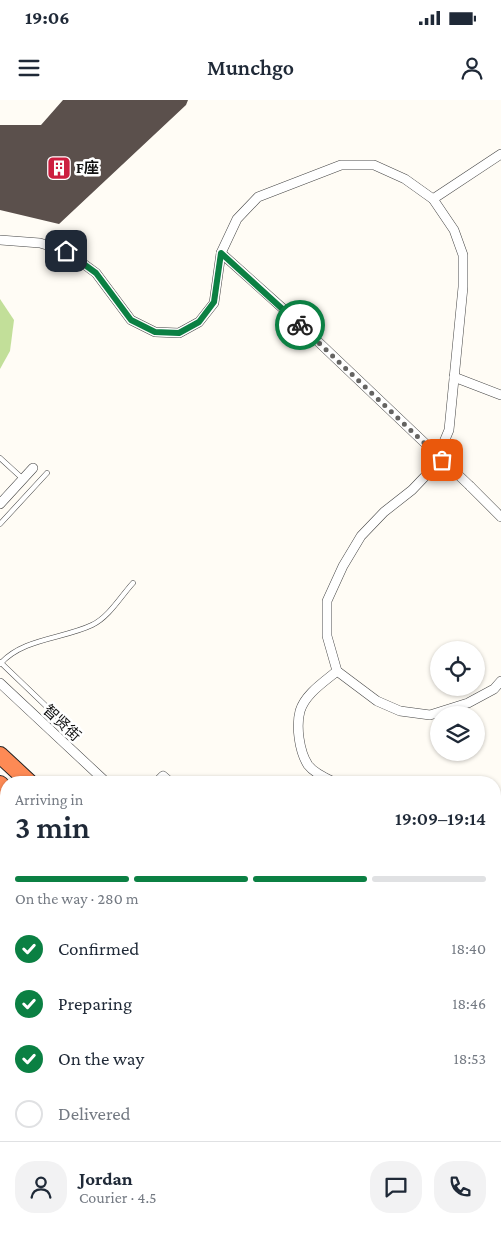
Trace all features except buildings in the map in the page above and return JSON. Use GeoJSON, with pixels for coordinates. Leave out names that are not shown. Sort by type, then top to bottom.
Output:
{"type":"FeatureCollection","features":[{"type":"Feature","properties":{"kind":"highway"},"geometry":{"type":"LineString","coordinates":[[0,755],[23,776]]}},
{"type":"Feature","properties":{"kind":"highway"},"geometry":{"type":"LineString","coordinates":[[0,767],[10,776]]}},
{"type":"Feature","properties":{"kind":"street"},"geometry":{"type":"LineString","coordinates":[[433,199],[501,154]]}},
{"type":"Feature","properties":{"kind":"street"},"geometry":{"type":"LineString","coordinates":[[0,240],[40,243],[66,251],[96,273],[131,320],[155,332],[179,333],[199,322],[214,302],[221,253],[237,219],[258,197],[340,165],[374,165],[405,179],[433,199],[454,230],[464,255],[463,287],[449,430],[433,468],[412,490],[384,512],[361,536],[342,566],[327,601],[327,636],[337,671],[377,701],[400,711],[430,715],[476,698],[494,689],[501,681]]}},
{"type":"Feature","properties":{"kind":"street"},"geometry":{"type":"LineString","coordinates":[[221,253],[288,314],[501,517]]}},
{"type":"Feature","properties":{"kind":"street"},"geometry":{"type":"LineString","coordinates":[[454,377],[501,395]]}},
{"type":"Feature","properties":{"kind":"street"},"geometry":{"type":"LineString","coordinates":[[0,504],[33,468]]}},
{"type":"Feature","properties":{"kind":"street"},"geometry":{"type":"LineString","coordinates":[[321,776],[308,764],[298,735],[300,710],[315,689],[337,671]]}},
{"type":"Feature","properties":{"kind":"street","name":"智贤街"},"geometry":{"type":"LineString","coordinates":[[0,683],[100,776]]}},
{"type":"Feature","properties":{"kind":"lane"},"geometry":{"type":"LineString","coordinates":[[0,458],[23,479]]}},
{"type":"Feature","properties":{"kind":"lane"},"geometry":{"type":"LineString","coordinates":[[0,524],[47,473]]}},
{"type":"Feature","properties":{"kind":"lane"},"geometry":{"type":"LineString","coordinates":[[69,728],[0,663],[23,647],[93,624],[104,616],[133,583]]}},
{"type":"Feature","properties":{"kind":"green space"},"geometry":{"type":"Polygon","coordinates":[[[0,299],[14,320],[10,351],[0,369],[0,299]]]}},
{"type":"Feature","properties":{"kind":"way so far"},"geometry":{"type":"LineString","coordinates":[[300,325],[442,460]]}},
{"type":"Feature","properties":{"kind":"place","name":"F座"},"geometry":{"type":"Point","coordinates":[59,168]}},
{"type":"Feature","properties":{"kind":"route"},"geometry":{"type":"LineString","coordinates":[[66,251],[96,273],[131,320],[155,332],[179,333],[199,322],[214,302],[221,253],[300,325]]}}]}
